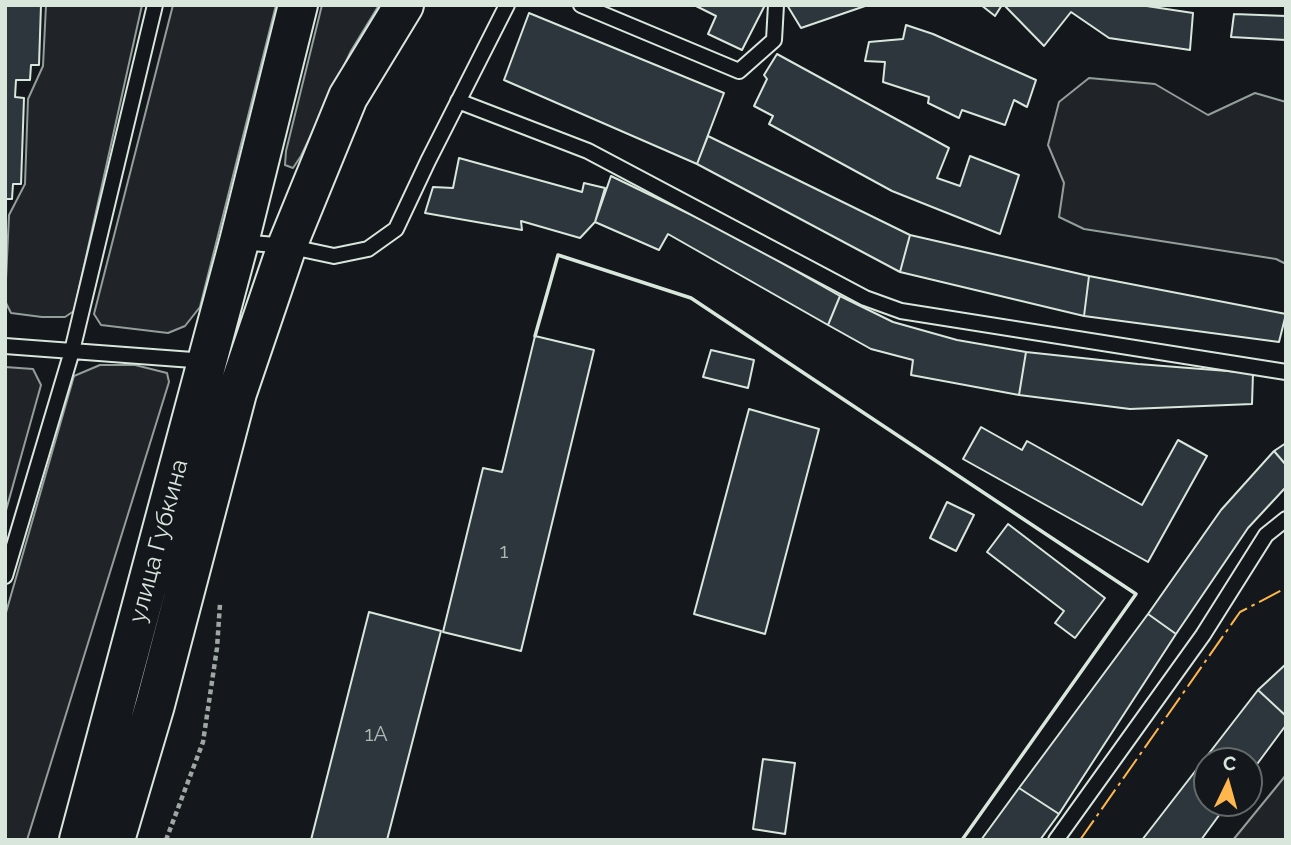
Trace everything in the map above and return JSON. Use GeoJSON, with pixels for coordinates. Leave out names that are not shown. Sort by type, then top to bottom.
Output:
{"type":"FeatureCollection","features":[{"type":"Feature","properties":{"kind":"main road","name":"улица Губкина"},"geometry":{"type":"LineString","coordinates":[[79,840],[239,242],[298,5]]}},
{"type":"Feature","properties":{"kind":"main road","name":"улица Губкина"},"geometry":{"type":"LineString","coordinates":[[116,840],[155,705],[237,393],[287,246],[348,97],[404,5]]}},
{"type":"Feature","properties":{"kind":"lane"},"geometry":{"type":"LineString","coordinates":[[5,576],[72,351],[155,5]]}},
{"type":"Feature","properties":{"kind":"lane"},"geometry":{"type":"LineString","coordinates":[[239,242],[287,246],[334,256],[368,248],[396,229],[507,5]]}},
{"type":"Feature","properties":{"kind":"lane"},"geometry":{"type":"LineString","coordinates":[[581,5],[739,71],[774,40],[776,5]]}},
{"type":"Feature","properties":{"kind":"lane"},"geometry":{"type":"LineString","coordinates":[[458,101],[588,150],[865,298],[901,311],[1286,372]]}},
{"type":"Feature","properties":{"kind":"lane"},"geometry":{"type":"LineString","coordinates":[[5,346],[207,361]]}},
{"type":"Feature","properties":{"kind":"lane"},"geometry":{"type":"LineString","coordinates":[[1056,840],[1203,635],[1266,536],[1286,519]]}},
{"type":"Feature","properties":{"kind":"path"},"geometry":{"type":"LineString","coordinates":[[166,840],[203,743],[217,648],[220,595]]}},
{"type":"Feature","properties":{"kind":"shaded area"},"geometry":{"type":"Polygon","coordinates":[[[46,5],[142,5],[74,311],[65,317],[11,313],[5,301],[9,215],[25,184],[28,99],[43,66],[46,5]]]}},
{"type":"Feature","properties":{"kind":"shaded area"},"geometry":{"type":"Polygon","coordinates":[[[173,5],[276,5],[200,307],[185,326],[168,333],[101,325],[94,314],[173,5]]]}},
{"type":"Feature","properties":{"kind":"shaded area"},"geometry":{"type":"Polygon","coordinates":[[[322,5],[379,5],[351,51],[293,168],[285,165],[286,151],[322,5]]]}},
{"type":"Feature","properties":{"kind":"shaded area"},"geometry":{"type":"Polygon","coordinates":[[[1089,78],[1155,84],[1208,115],[1255,93],[1286,102],[1286,264],[1276,259],[1084,229],[1059,217],[1064,183],[1048,145],[1059,102],[1089,78]]]}},
{"type":"Feature","properties":{"kind":"shaded area"},"geometry":{"type":"Polygon","coordinates":[[[100,365],[135,365],[167,373],[169,382],[27,840],[5,840],[5,616],[74,376],[100,365]]]}},
{"type":"Feature","properties":{"kind":"shaded area"},"geometry":{"type":"Polygon","coordinates":[[[5,367],[33,369],[41,385],[5,514],[5,367]]]}},
{"type":"Feature","properties":{"kind":"shaded area"},"geometry":{"type":"Polygon","coordinates":[[[1286,775],[1286,840],[1233,840],[1252,817],[1263,817],[1263,803],[1286,775]]]}},
{"type":"Feature","properties":{"kind":"building"},"geometry":{"type":"Polygon","coordinates":[[[5,5],[41,5],[39,65],[31,65],[30,80],[16,80],[15,97],[24,98],[21,184],[13,184],[12,199],[5,199],[5,5]]]}},
{"type":"Feature","properties":{"kind":"building"},"geometry":{"type":"Polygon","coordinates":[[[694,5],[765,5],[742,50],[708,34],[716,16],[694,5]]]}},
{"type":"Feature","properties":{"kind":"building"},"geometry":{"type":"Polygon","coordinates":[[[787,5],[868,5],[801,28],[787,5]]]}},
{"type":"Feature","properties":{"kind":"building"},"geometry":{"type":"Polygon","coordinates":[[[981,5],[1002,5],[995,16],[981,5]]]}},
{"type":"Feature","properties":{"kind":"building"},"geometry":{"type":"Polygon","coordinates":[[[1004,5],[1140,5],[1193,13],[1190,50],[1109,38],[1071,12],[1044,46],[1004,5]]]}},
{"type":"Feature","properties":{"kind":"building"},"geometry":{"type":"Polygon","coordinates":[[[529,13],[724,93],[697,164],[504,80],[529,13]]]}},
{"type":"Feature","properties":{"kind":"building"},"geometry":{"type":"Polygon","coordinates":[[[1234,14],[1286,16],[1286,40],[1231,37],[1234,14]]]}},
{"type":"Feature","properties":{"kind":"building"},"geometry":{"type":"Polygon","coordinates":[[[906,25],[933,34],[1036,80],[1027,107],[1014,100],[1005,125],[962,110],[959,118],[928,103],[929,97],[883,82],[885,62],[865,61],[869,42],[903,39],[906,25]]]}},
{"type":"Feature","properties":{"kind":"building"},"geometry":{"type":"Polygon","coordinates":[[[777,54],[949,148],[937,178],[960,186],[970,156],[1019,175],[1000,234],[892,191],[769,124],[773,116],[754,106],[767,79],[764,75],[777,54]]]}},
{"type":"Feature","properties":{"kind":"building"},"geometry":{"type":"Polygon","coordinates":[[[708,136],[910,235],[900,272],[697,164],[708,136]]]}},
{"type":"Feature","properties":{"kind":"building"},"geometry":{"type":"Polygon","coordinates":[[[459,158],[582,192],[584,183],[605,188],[595,222],[580,238],[521,221],[522,230],[425,213],[433,187],[453,188],[459,158]]]}},
{"type":"Feature","properties":{"kind":"building"},"geometry":{"type":"Polygon","coordinates":[[[611,176],[729,233],[840,296],[828,325],[668,234],[659,250],[595,222],[611,176]]]}},
{"type":"Feature","properties":{"kind":"building"},"geometry":{"type":"Polygon","coordinates":[[[910,235],[1089,276],[1084,316],[900,272],[910,235]]]}},
{"type":"Feature","properties":{"kind":"building"},"geometry":{"type":"Polygon","coordinates":[[[1089,276],[1286,314],[1279,342],[1084,316],[1089,276]]]}},
{"type":"Feature","properties":{"kind":"building"},"geometry":{"type":"Polygon","coordinates":[[[840,296],[893,322],[957,340],[1026,352],[1019,395],[911,375],[913,360],[871,349],[828,325],[840,296]]]}},
{"type":"Feature","properties":{"kind":"building"},"geometry":{"type":"Polygon","coordinates":[[[535,336],[594,350],[521,651],[443,632],[483,468],[502,472],[535,336]]]}},
{"type":"Feature","properties":{"kind":"building"},"geometry":{"type":"Polygon","coordinates":[[[711,350],[754,360],[748,388],[703,377],[711,350]]]}},
{"type":"Feature","properties":{"kind":"building"},"geometry":{"type":"Polygon","coordinates":[[[1026,352],[1253,373],[1252,404],[1130,409],[1019,395],[1026,352]]]}},
{"type":"Feature","properties":{"kind":"building"},"geometry":{"type":"Polygon","coordinates":[[[749,409],[819,429],[765,634],[694,614],[749,409]]]}},
{"type":"Feature","properties":{"kind":"building"},"geometry":{"type":"Polygon","coordinates":[[[981,427],[1022,450],[1027,441],[1142,505],[1178,440],[1207,456],[1148,562],[963,459],[981,427]]]}},
{"type":"Feature","properties":{"kind":"building"},"geometry":{"type":"Polygon","coordinates":[[[1286,443],[1286,465],[1274,451],[1286,443]]]}},
{"type":"Feature","properties":{"kind":"building"},"geometry":{"type":"Polygon","coordinates":[[[1274,451],[1286,465],[1286,487],[1248,528],[1176,634],[1148,614],[1221,510],[1274,451]]]}},
{"type":"Feature","properties":{"kind":"building"},"geometry":{"type":"Polygon","coordinates":[[[947,502],[974,515],[956,551],[930,538],[947,502]]]}},
{"type":"Feature","properties":{"kind":"building"},"geometry":{"type":"Polygon","coordinates":[[[1008,524],[1105,598],[1075,638],[1055,623],[1064,611],[987,552],[1008,524]]]}},
{"type":"Feature","properties":{"kind":"building"},"geometry":{"type":"Polygon","coordinates":[[[369,612],[441,631],[387,840],[311,840],[369,612]]]}},
{"type":"Feature","properties":{"kind":"building"},"geometry":{"type":"Polygon","coordinates":[[[1148,614],[1176,634],[1059,814],[1019,788],[1148,614]]]}},
{"type":"Feature","properties":{"kind":"building"},"geometry":{"type":"Polygon","coordinates":[[[1286,664],[1286,716],[1258,690],[1286,664]]]}},
{"type":"Feature","properties":{"kind":"building"},"geometry":{"type":"Polygon","coordinates":[[[1258,690],[1286,716],[1286,725],[1263,756],[1263,747],[1214,747],[1258,690]]]}},
{"type":"Feature","properties":{"kind":"building"},"geometry":{"type":"Polygon","coordinates":[[[763,759],[795,763],[785,834],[753,829],[763,759]]]}},
{"type":"Feature","properties":{"kind":"building"},"geometry":{"type":"Polygon","coordinates":[[[1193,774],[1193,817],[1218,817],[1201,840],[1142,840],[1193,774]]]}},
{"type":"Feature","properties":{"kind":"building"},"geometry":{"type":"Polygon","coordinates":[[[1019,788],[1059,814],[1040,840],[981,840],[1019,788]]]}},
{"type":"Feature","properties":{"kind":"wall"},"geometry":{"type":"LineString","coordinates":[[535,336],[558,255],[691,298],[1136,594],[962,840]]}},
{"type":"Feature","properties":{"kind":"power"},"geometry":{"type":"LineString","coordinates":[[1080,840],[1240,612],[1286,588]]}}]}
